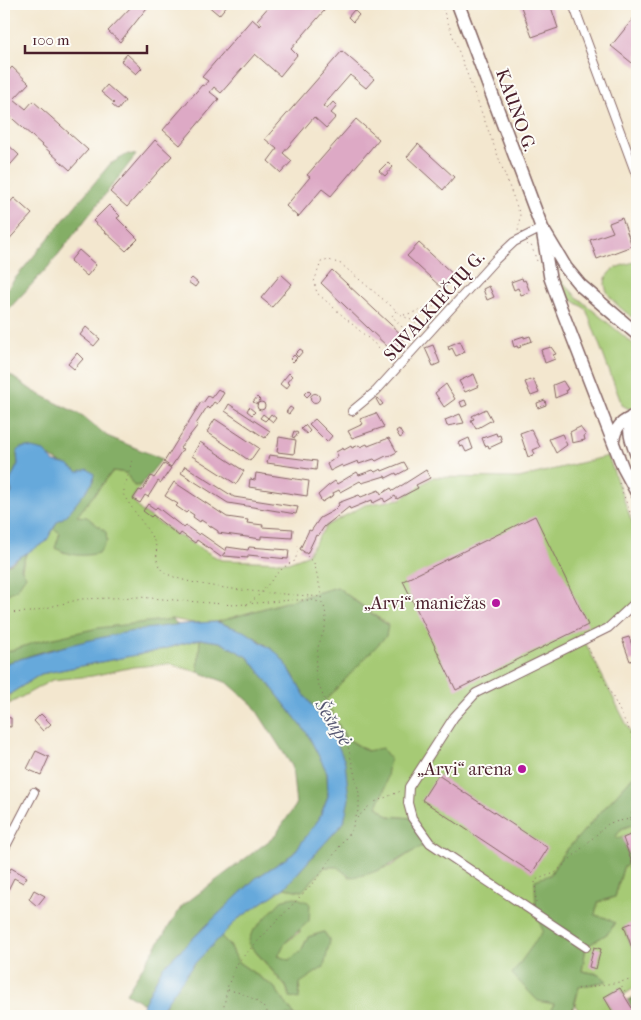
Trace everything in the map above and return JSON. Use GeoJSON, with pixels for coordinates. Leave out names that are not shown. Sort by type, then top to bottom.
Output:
{"type":"FeatureCollection","features":[{"type":"Feature","properties":{"kind":"main road","name":"KAUNO G."},"geometry":{"type":"LineString","coordinates":[[458,4],[542,228],[566,268],[580,285],[637,334]]}},
{"type":"Feature","properties":{"kind":"main road","name":"KAUNO G."},"geometry":{"type":"LineString","coordinates":[[542,228],[550,278],[602,419],[623,468],[637,494]]}},
{"type":"Feature","properties":{"kind":"main road"},"geometry":{"type":"LineString","coordinates":[[613,442],[615,431],[620,422],[634,416]]}},
{"type":"Feature","properties":{"kind":"main road"},"geometry":{"type":"LineString","coordinates":[[634,416],[628,427],[637,457]]}},
{"type":"Feature","properties":{"kind":"street"},"geometry":{"type":"LineString","coordinates":[[573,4],[637,177]]}},
{"type":"Feature","properties":{"kind":"street","name":"SUVALKIEČIŲ G."},"geometry":{"type":"LineString","coordinates":[[352,411],[376,391],[501,254],[521,237],[542,228]]}},
{"type":"Feature","properties":{"kind":"street"},"geometry":{"type":"LineString","coordinates":[[586,947],[430,844],[412,818],[408,803],[409,787],[454,717],[476,693],[608,628],[637,601]]}},
{"type":"Feature","properties":{"kind":"street"},"geometry":{"type":"LineString","coordinates":[[4,850],[34,792]]}},
{"type":"Feature","properties":{"kind":"path"},"geometry":{"type":"LineString","coordinates":[[394,361],[317,293],[314,282],[320,262],[330,260],[341,264],[403,316],[425,327]]}},
{"type":"Feature","properties":{"kind":"path"},"geometry":{"type":"LineString","coordinates":[[403,316],[447,304]]}},
{"type":"Feature","properties":{"kind":"path"},"geometry":{"type":"LineString","coordinates":[[396,310],[392,316],[414,340]]}},
{"type":"Feature","properties":{"kind":"path"},"geometry":{"type":"LineString","coordinates":[[389,356],[406,337],[404,329]]}},
{"type":"Feature","properties":{"kind":"path"},"geometry":{"type":"LineString","coordinates":[[132,461],[123,494],[149,531],[156,547],[160,570],[179,580],[219,587],[322,598]]}},
{"type":"Feature","properties":{"kind":"path"},"geometry":{"type":"LineString","coordinates":[[295,544],[314,563],[322,598],[326,628],[318,647],[315,675],[325,701],[346,738],[359,793],[359,808],[355,821]]}},
{"type":"Feature","properties":{"kind":"path"},"geometry":{"type":"LineString","coordinates":[[246,605],[257,599],[284,565],[295,561],[298,549]]}},
{"type":"Feature","properties":{"kind":"path"},"geometry":{"type":"LineString","coordinates":[[4,613],[30,612],[81,599],[139,597],[246,605],[291,600],[312,600],[323,603]]}},
{"type":"Feature","properties":{"kind":"path"},"geometry":{"type":"LineString","coordinates":[[584,640],[637,745]]}},
{"type":"Feature","properties":{"kind":"path"},"geometry":{"type":"LineString","coordinates":[[222,1016],[227,989],[238,962],[316,881],[355,821],[372,803],[409,787]]}},
{"type":"Feature","properties":{"kind":"path"},"geometry":{"type":"LineString","coordinates":[[632,825],[630,818],[637,794]]}},
{"type":"Feature","properties":{"kind":"path"},"geometry":{"type":"LineString","coordinates":[[536,914],[535,880],[555,873],[609,823],[630,818]]}},
{"type":"Feature","properties":{"kind":"path"},"geometry":{"type":"LineString","coordinates":[[578,989],[637,979]]}},
{"type":"Feature","properties":{"kind":"path"},"geometry":{"type":"LineString","coordinates":[[619,982],[627,994]]}},
{"type":"Feature","properties":{"kind":"path"},"geometry":{"type":"LineString","coordinates":[[227,989],[239,992],[262,1004],[270,1016]]}},
{"type":"Feature","properties":{"kind":"path"},"geometry":{"type":"LineString","coordinates":[[631,999],[637,1000]]}},
{"type":"Feature","properties":{"kind":"path"},"geometry":{"type":"LineString","coordinates":[[568,1016],[576,1005]]}},
{"type":"Feature","properties":{"kind":"green space"},"geometry":{"type":"Polygon","coordinates":[[[128,154],[136,155],[50,265],[4,314],[4,292],[110,164],[128,154]]]}},
{"type":"Feature","properties":{"kind":"green space"},"geometry":{"type":"Polygon","coordinates":[[[637,261],[637,321],[613,301],[608,294],[605,280],[614,269],[637,261]]]}},
{"type":"Feature","properties":{"kind":"green space"},"geometry":{"type":"Polygon","coordinates":[[[557,276],[578,298],[637,347],[637,407],[629,409],[622,405],[586,309],[564,295],[555,277],[557,276]]]}},
{"type":"Feature","properties":{"kind":"green space"},"geometry":{"type":"Polygon","coordinates":[[[4,371],[33,391],[83,416],[107,436],[162,459],[141,485],[134,486],[126,473],[113,471],[77,516],[87,517],[106,532],[107,541],[99,553],[77,555],[55,548],[60,533],[53,528],[57,522],[67,515],[78,472],[51,458],[43,451],[17,453],[18,464],[9,483],[12,492],[4,507],[4,371]]]}},
{"type":"Feature","properties":{"kind":"green space"},"geometry":{"type":"Polygon","coordinates":[[[608,456],[637,536],[637,601],[608,628],[584,640],[637,745],[637,772],[562,855],[550,875],[536,914],[544,930],[513,974],[554,1004],[547,1016],[295,1016],[274,987],[238,962],[231,947],[221,936],[238,919],[284,888],[302,891],[325,867],[337,866],[350,877],[391,866],[414,850],[430,843],[412,818],[388,816],[377,806],[385,788],[368,751],[346,738],[325,701],[388,625],[337,587],[217,622],[193,623],[172,619],[37,642],[7,654],[4,653],[4,596],[17,589],[27,551],[46,542],[53,528],[60,532],[56,548],[65,553],[77,516],[113,471],[126,473],[134,486],[141,485],[132,499],[142,512],[221,560],[288,562],[307,555],[326,526],[365,505],[401,499],[433,477],[519,478],[608,456]],[[301,931],[248,943],[286,987],[290,997],[330,941],[324,932],[308,937],[301,951],[289,961],[278,956],[285,943],[301,931]]]}},
{"type":"Feature","properties":{"kind":"green space"},"geometry":{"type":"Polygon","coordinates":[[[27,551],[21,568],[26,576],[17,589],[4,596],[4,566],[12,563],[27,551]]]}},
{"type":"Feature","properties":{"kind":"green space"},"geometry":{"type":"Polygon","coordinates":[[[337,587],[388,626],[386,636],[325,701],[346,738],[367,751],[382,748],[390,758],[385,788],[377,806],[388,816],[412,818],[430,843],[372,873],[350,877],[337,867],[325,867],[302,891],[284,888],[344,822],[326,757],[300,687],[277,654],[249,634],[217,622],[337,587]]]}},
{"type":"Feature","properties":{"kind":"green space"},"geometry":{"type":"Polygon","coordinates":[[[172,619],[178,625],[48,650],[4,664],[4,653],[36,642],[98,628],[172,619]]]}},
{"type":"Feature","properties":{"kind":"green space"},"geometry":{"type":"Polygon","coordinates":[[[200,639],[198,672],[169,664],[133,667],[92,676],[52,680],[9,704],[10,694],[41,674],[156,651],[200,639]]]}},
{"type":"Feature","properties":{"kind":"green space"},"geometry":{"type":"Polygon","coordinates":[[[200,639],[220,642],[248,657],[307,733],[327,772],[328,796],[319,819],[293,854],[256,878],[162,968],[144,1004],[126,993],[182,906],[274,837],[296,805],[292,766],[253,705],[228,683],[198,672],[200,639]]]}},
{"type":"Feature","properties":{"kind":"green space"},"geometry":{"type":"Polygon","coordinates":[[[637,772],[637,823],[621,829],[615,838],[623,838],[631,861],[623,868],[615,897],[598,902],[595,915],[615,923],[608,933],[586,947],[582,971],[599,974],[607,981],[579,987],[571,1016],[547,1016],[554,1004],[538,1001],[512,974],[543,931],[536,914],[535,880],[550,875],[562,855],[637,772]]]}},
{"type":"Feature","properties":{"kind":"green space"},"geometry":{"type":"Polygon","coordinates":[[[637,823],[637,832],[614,839],[621,829],[637,823]]]}},
{"type":"Feature","properties":{"kind":"green space"},"geometry":{"type":"Polygon","coordinates":[[[631,861],[637,878],[637,921],[624,927],[637,961],[637,986],[624,995],[620,988],[604,997],[615,1016],[582,1016],[575,1005],[579,987],[599,974],[582,971],[586,947],[608,933],[614,923],[606,918],[594,915],[598,902],[615,897],[623,868],[631,861]]]}},
{"type":"Feature","properties":{"kind":"green space"},"geometry":{"type":"Polygon","coordinates":[[[295,897],[310,903],[309,921],[285,943],[278,956],[289,960],[301,951],[308,937],[324,932],[330,941],[324,967],[300,983],[299,999],[290,997],[286,986],[248,943],[252,932],[283,899],[295,897]]]}},
{"type":"Feature","properties":{"kind":"green space"},"geometry":{"type":"Polygon","coordinates":[[[221,936],[231,947],[238,962],[274,987],[295,1016],[162,1016],[165,1006],[177,985],[221,936]]]}},
{"type":"Feature","properties":{"kind":"green space"},"geometry":{"type":"Polygon","coordinates":[[[637,996],[637,1016],[627,1000],[637,996]]]}},
{"type":"Feature","properties":{"kind":"water"},"geometry":{"type":"Polygon","coordinates":[[[27,447],[44,451],[54,462],[68,465],[78,472],[88,469],[94,474],[93,482],[67,515],[57,522],[46,542],[4,566],[4,507],[12,492],[9,483],[18,464],[17,453],[20,448],[27,447]]]}},
{"type":"Feature","properties":{"kind":"water"},"geometry":{"type":"Polygon","coordinates":[[[217,622],[246,632],[277,653],[288,667],[305,696],[333,734],[345,762],[349,799],[344,822],[284,888],[238,919],[193,965],[163,1007],[162,1016],[141,1016],[144,1003],[162,968],[256,878],[293,854],[319,819],[328,796],[327,772],[307,733],[248,657],[220,642],[200,639],[156,651],[41,674],[10,694],[4,695],[4,664],[109,636],[163,626],[217,622]]]}},
{"type":"Feature","properties":{"kind":"building"},"geometry":{"type":"Polygon","coordinates":[[[134,4],[150,4],[120,42],[108,31],[134,4]]]}},
{"type":"Feature","properties":{"kind":"building"},"geometry":{"type":"Polygon","coordinates":[[[206,4],[228,4],[219,15],[206,4]]]}},
{"type":"Feature","properties":{"kind":"building"},"geometry":{"type":"Polygon","coordinates":[[[271,4],[330,4],[291,49],[297,55],[280,76],[255,54],[221,93],[214,87],[210,92],[219,99],[180,145],[163,130],[202,85],[204,86],[208,81],[202,77],[252,19],[260,26],[262,24],[257,20],[271,4]]]}},
{"type":"Feature","properties":{"kind":"building"},"geometry":{"type":"Polygon","coordinates":[[[520,4],[550,4],[558,28],[532,37],[520,4]]]}},
{"type":"Feature","properties":{"kind":"building"},"geometry":{"type":"Polygon","coordinates":[[[354,10],[359,15],[353,22],[348,17],[354,10]]]}},
{"type":"Feature","properties":{"kind":"building"},"geometry":{"type":"Polygon","coordinates":[[[637,14],[637,67],[611,46],[637,14]]]}},
{"type":"Feature","properties":{"kind":"building"},"geometry":{"type":"Polygon","coordinates":[[[342,51],[374,79],[366,88],[350,75],[323,106],[327,109],[333,102],[337,106],[331,113],[336,117],[326,128],[314,117],[283,153],[292,161],[281,173],[268,161],[277,149],[265,139],[342,51]]]}},
{"type":"Feature","properties":{"kind":"building"},"geometry":{"type":"Polygon","coordinates":[[[127,54],[142,68],[136,74],[121,61],[127,54]]]}},
{"type":"Feature","properties":{"kind":"building"},"geometry":{"type":"Polygon","coordinates":[[[12,67],[29,83],[14,99],[26,109],[33,101],[88,150],[70,170],[4,111],[4,76],[12,67]]]}},
{"type":"Feature","properties":{"kind":"building"},"geometry":{"type":"Polygon","coordinates":[[[107,85],[125,101],[118,110],[112,105],[114,103],[101,92],[107,85]]]}},
{"type":"Feature","properties":{"kind":"building"},"geometry":{"type":"Polygon","coordinates":[[[356,119],[379,139],[331,196],[322,189],[298,217],[286,206],[310,177],[307,175],[356,119]]]}},
{"type":"Feature","properties":{"kind":"building"},"geometry":{"type":"Polygon","coordinates":[[[155,140],[172,156],[127,207],[110,192],[155,140]]]}},
{"type":"Feature","properties":{"kind":"building"},"geometry":{"type":"Polygon","coordinates":[[[4,141],[19,155],[4,172],[4,141]]]}},
{"type":"Feature","properties":{"kind":"building"},"geometry":{"type":"Polygon","coordinates":[[[418,144],[454,177],[443,190],[407,157],[418,144]]]}},
{"type":"Feature","properties":{"kind":"building"},"geometry":{"type":"Polygon","coordinates":[[[388,162],[393,167],[385,176],[379,171],[388,162]]]}},
{"type":"Feature","properties":{"kind":"building"},"geometry":{"type":"Polygon","coordinates":[[[14,198],[32,214],[4,245],[4,209],[14,198]]]}},
{"type":"Feature","properties":{"kind":"building"},"geometry":{"type":"Polygon","coordinates":[[[109,205],[120,216],[117,218],[138,239],[126,251],[93,221],[109,205]]]}},
{"type":"Feature","properties":{"kind":"building"},"geometry":{"type":"Polygon","coordinates":[[[622,218],[632,246],[597,259],[590,240],[613,232],[609,223],[622,218]]]}},
{"type":"Feature","properties":{"kind":"building"},"geometry":{"type":"Polygon","coordinates":[[[419,243],[455,276],[443,289],[407,256],[419,243]]]}},
{"type":"Feature","properties":{"kind":"building"},"geometry":{"type":"Polygon","coordinates":[[[79,250],[96,265],[87,276],[70,261],[79,250]]]}},
{"type":"Feature","properties":{"kind":"building"},"geometry":{"type":"Polygon","coordinates":[[[332,270],[404,337],[392,351],[321,283],[332,270]]]}},
{"type":"Feature","properties":{"kind":"building"},"geometry":{"type":"Polygon","coordinates":[[[281,274],[292,284],[272,307],[261,298],[281,274]]]}},
{"type":"Feature","properties":{"kind":"building"},"geometry":{"type":"Polygon","coordinates":[[[192,278],[198,283],[195,287],[188,282],[192,278]]]}},
{"type":"Feature","properties":{"kind":"building"},"geometry":{"type":"Polygon","coordinates":[[[522,278],[523,281],[525,280],[530,292],[521,295],[518,288],[514,290],[511,282],[522,278]]]}},
{"type":"Feature","properties":{"kind":"building"},"geometry":{"type":"Polygon","coordinates":[[[489,286],[494,297],[487,300],[483,289],[489,286]]]}},
{"type":"Feature","properties":{"kind":"building"},"geometry":{"type":"Polygon","coordinates":[[[86,327],[100,339],[94,346],[80,335],[86,327]]]}},
{"type":"Feature","properties":{"kind":"building"},"geometry":{"type":"Polygon","coordinates":[[[524,336],[524,338],[530,336],[532,341],[520,345],[521,347],[518,348],[517,346],[514,347],[512,340],[524,336]]]}},
{"type":"Feature","properties":{"kind":"building"},"geometry":{"type":"Polygon","coordinates":[[[460,341],[465,352],[456,356],[452,348],[449,350],[448,346],[460,341]]]}},
{"type":"Feature","properties":{"kind":"building"},"geometry":{"type":"Polygon","coordinates":[[[433,345],[440,363],[433,366],[425,348],[433,345]]]}},
{"type":"Feature","properties":{"kind":"building"},"geometry":{"type":"Polygon","coordinates":[[[551,347],[556,354],[553,355],[555,359],[545,363],[541,350],[551,347]]]}},
{"type":"Feature","properties":{"kind":"building"},"geometry":{"type":"Polygon","coordinates":[[[300,349],[303,351],[298,357],[295,354],[300,349]]]}},
{"type":"Feature","properties":{"kind":"building"},"geometry":{"type":"Polygon","coordinates":[[[77,353],[83,359],[74,369],[68,364],[77,353]]]}},
{"type":"Feature","properties":{"kind":"building"},"geometry":{"type":"Polygon","coordinates":[[[294,355],[297,358],[293,362],[290,359],[294,355]]]}},
{"type":"Feature","properties":{"kind":"building"},"geometry":{"type":"Polygon","coordinates":[[[289,373],[292,376],[287,382],[290,384],[286,389],[280,384],[289,373]]]}},
{"type":"Feature","properties":{"kind":"building"},"geometry":{"type":"Polygon","coordinates":[[[474,374],[479,386],[465,392],[459,381],[474,374]]]}},
{"type":"Feature","properties":{"kind":"building"},"geometry":{"type":"Polygon","coordinates":[[[533,379],[539,393],[531,396],[525,382],[533,379]]]}},
{"type":"Feature","properties":{"kind":"building"},"geometry":{"type":"Polygon","coordinates":[[[563,381],[568,389],[566,390],[567,393],[555,398],[553,385],[563,381]]]}},
{"type":"Feature","properties":{"kind":"building"},"geometry":{"type":"Polygon","coordinates":[[[446,384],[455,399],[444,407],[435,393],[446,384]]]}},
{"type":"Feature","properties":{"kind":"building"},"geometry":{"type":"Polygon","coordinates":[[[218,389],[224,393],[217,404],[214,402],[209,409],[207,407],[196,424],[198,425],[180,448],[183,449],[171,467],[164,462],[201,402],[203,403],[208,396],[211,398],[218,389]]]}},
{"type":"Feature","properties":{"kind":"building"},"geometry":{"type":"Polygon","coordinates":[[[308,390],[311,393],[307,397],[304,394],[308,390]]]}},
{"type":"Feature","properties":{"kind":"building"},"geometry":{"type":"Polygon","coordinates":[[[315,394],[319,398],[315,402],[311,398],[315,394]]]}},
{"type":"Feature","properties":{"kind":"building"},"geometry":{"type":"Polygon","coordinates":[[[257,397],[260,400],[257,404],[253,402],[257,397]]]}},
{"type":"Feature","properties":{"kind":"building"},"geometry":{"type":"Polygon","coordinates":[[[378,398],[383,404],[380,406],[376,399],[378,398]]]}},
{"type":"Feature","properties":{"kind":"building"},"geometry":{"type":"Polygon","coordinates":[[[465,400],[467,405],[462,407],[460,402],[465,400]]]}},
{"type":"Feature","properties":{"kind":"building"},"geometry":{"type":"Polygon","coordinates":[[[545,400],[546,405],[538,408],[537,403],[545,400]]]}},
{"type":"Feature","properties":{"kind":"building"},"geometry":{"type":"Polygon","coordinates":[[[261,402],[265,406],[261,410],[257,406],[261,402]]]}},
{"type":"Feature","properties":{"kind":"building"},"geometry":{"type":"Polygon","coordinates":[[[229,404],[270,431],[265,438],[225,411],[229,404]]]}},
{"type":"Feature","properties":{"kind":"building"},"geometry":{"type":"Polygon","coordinates":[[[249,407],[255,412],[252,415],[247,411],[249,407]]]}},
{"type":"Feature","properties":{"kind":"building"},"geometry":{"type":"Polygon","coordinates":[[[290,407],[293,409],[289,414],[286,412],[290,407]]]}},
{"type":"Feature","properties":{"kind":"building"},"geometry":{"type":"Polygon","coordinates":[[[486,409],[492,420],[476,429],[471,420],[474,419],[472,416],[486,409]]]}},
{"type":"Feature","properties":{"kind":"building"},"geometry":{"type":"Polygon","coordinates":[[[376,413],[384,427],[352,438],[348,431],[363,424],[360,419],[376,413]]]}},
{"type":"Feature","properties":{"kind":"building"},"geometry":{"type":"Polygon","coordinates":[[[263,414],[268,418],[265,421],[260,418],[263,414]]]}},
{"type":"Feature","properties":{"kind":"building"},"geometry":{"type":"Polygon","coordinates":[[[271,414],[276,418],[273,422],[268,418],[271,414]]]}},
{"type":"Feature","properties":{"kind":"building"},"geometry":{"type":"Polygon","coordinates":[[[460,414],[464,423],[447,426],[445,420],[460,414]]]}},
{"type":"Feature","properties":{"kind":"building"},"geometry":{"type":"Polygon","coordinates":[[[215,419],[259,448],[250,461],[207,432],[215,419]]]}},
{"type":"Feature","properties":{"kind":"building"},"geometry":{"type":"Polygon","coordinates":[[[315,419],[332,436],[327,442],[309,424],[315,419]]]}},
{"type":"Feature","properties":{"kind":"building"},"geometry":{"type":"Polygon","coordinates":[[[305,425],[310,431],[307,434],[301,429],[305,425]]]}},
{"type":"Feature","properties":{"kind":"building"},"geometry":{"type":"Polygon","coordinates":[[[580,427],[586,435],[584,436],[585,440],[572,443],[570,432],[580,427]]]}},
{"type":"Feature","properties":{"kind":"building"},"geometry":{"type":"Polygon","coordinates":[[[399,429],[403,436],[400,438],[396,431],[399,429]]]}},
{"type":"Feature","properties":{"kind":"building"},"geometry":{"type":"Polygon","coordinates":[[[531,429],[540,447],[533,450],[535,454],[528,457],[520,433],[531,429]]]}},
{"type":"Feature","properties":{"kind":"building"},"geometry":{"type":"Polygon","coordinates":[[[294,431],[298,433],[295,438],[292,437],[294,431]]]}},
{"type":"Feature","properties":{"kind":"building"},"geometry":{"type":"Polygon","coordinates":[[[496,433],[497,436],[500,435],[502,442],[489,448],[488,445],[485,446],[482,438],[496,433]]]}},
{"type":"Feature","properties":{"kind":"building"},"geometry":{"type":"Polygon","coordinates":[[[562,434],[567,445],[556,453],[549,439],[562,434]]]}},
{"type":"Feature","properties":{"kind":"building"},"geometry":{"type":"Polygon","coordinates":[[[279,437],[296,440],[294,454],[277,452],[279,437]]]}},
{"type":"Feature","properties":{"kind":"building"},"geometry":{"type":"Polygon","coordinates":[[[389,438],[397,452],[376,461],[374,459],[359,464],[358,461],[343,467],[342,465],[330,471],[327,464],[338,456],[336,452],[343,448],[344,450],[351,446],[352,448],[359,445],[360,447],[367,444],[368,446],[389,438]]]}},
{"type":"Feature","properties":{"kind":"building"},"geometry":{"type":"Polygon","coordinates":[[[469,438],[473,449],[466,452],[463,446],[460,447],[458,443],[469,438]]]}},
{"type":"Feature","properties":{"kind":"building"},"geometry":{"type":"Polygon","coordinates":[[[200,442],[244,471],[236,484],[192,456],[200,442]]]}},
{"type":"Feature","properties":{"kind":"building"},"geometry":{"type":"Polygon","coordinates":[[[269,455],[317,461],[316,470],[267,463],[269,455]]]}},
{"type":"Feature","properties":{"kind":"building"},"geometry":{"type":"Polygon","coordinates":[[[404,462],[408,469],[397,475],[396,473],[386,478],[385,476],[362,483],[360,481],[340,492],[339,490],[333,493],[334,495],[322,502],[318,495],[335,481],[337,484],[357,472],[359,475],[373,470],[375,472],[381,469],[382,471],[404,462]]]}},
{"type":"Feature","properties":{"kind":"building"},"geometry":{"type":"Polygon","coordinates":[[[164,464],[171,468],[161,483],[158,481],[148,497],[145,495],[140,503],[133,499],[139,490],[142,491],[151,476],[154,478],[164,464]]]}},
{"type":"Feature","properties":{"kind":"building"},"geometry":{"type":"Polygon","coordinates":[[[185,466],[234,497],[298,507],[296,514],[228,503],[181,473],[185,466]]]}},
{"type":"Feature","properties":{"kind":"building"},"geometry":{"type":"Polygon","coordinates":[[[426,470],[430,478],[416,485],[418,488],[397,499],[395,496],[385,502],[383,498],[373,503],[372,500],[350,509],[349,507],[324,527],[318,536],[316,535],[307,554],[300,549],[309,530],[311,531],[320,518],[333,511],[339,505],[338,503],[379,490],[381,494],[391,488],[393,491],[426,470]]]}},
{"type":"Feature","properties":{"kind":"building"},"geometry":{"type":"Polygon","coordinates":[[[256,473],[309,481],[307,496],[249,487],[250,479],[255,480],[256,473]]]}},
{"type":"Feature","properties":{"kind":"building"},"geometry":{"type":"Polygon","coordinates":[[[174,482],[227,517],[248,520],[247,523],[263,525],[262,527],[293,529],[292,538],[261,536],[261,539],[218,533],[218,531],[201,520],[200,522],[193,517],[194,515],[188,511],[186,513],[176,506],[178,504],[165,496],[174,482]]]}},
{"type":"Feature","properties":{"kind":"building"},"geometry":{"type":"Polygon","coordinates":[[[148,504],[155,509],[157,507],[184,528],[186,526],[199,535],[200,533],[226,551],[221,557],[197,540],[195,543],[181,533],[179,536],[153,515],[151,517],[143,511],[148,504]]]}},
{"type":"Feature","properties":{"kind":"building","name":"„Arvi“ maniežas"},"geometry":{"type":"Polygon","coordinates":[[[535,516],[588,625],[456,690],[403,581],[535,516]]]}},
{"type":"Feature","properties":{"kind":"building"},"geometry":{"type":"Polygon","coordinates":[[[227,547],[248,550],[249,547],[289,550],[288,559],[248,555],[248,558],[224,556],[227,547]]]}},
{"type":"Feature","properties":{"kind":"building"},"geometry":{"type":"Polygon","coordinates":[[[629,637],[637,659],[630,661],[622,639],[629,637]]]}},
{"type":"Feature","properties":{"kind":"building"},"geometry":{"type":"Polygon","coordinates":[[[41,714],[51,724],[43,731],[34,721],[41,714]]]}},
{"type":"Feature","properties":{"kind":"building"},"geometry":{"type":"Polygon","coordinates":[[[4,717],[11,718],[11,727],[4,726],[4,717]]]}},
{"type":"Feature","properties":{"kind":"building"},"geometry":{"type":"Polygon","coordinates":[[[36,751],[49,757],[41,775],[27,769],[36,751]]]}},
{"type":"Feature","properties":{"kind":"building"},"geometry":{"type":"Polygon","coordinates":[[[438,775],[548,848],[532,873],[422,800],[438,775]]]}},
{"type":"Feature","properties":{"kind":"building"},"geometry":{"type":"Polygon","coordinates":[[[637,832],[637,877],[623,838],[637,832]]]}},
{"type":"Feature","properties":{"kind":"building"},"geometry":{"type":"Polygon","coordinates":[[[11,868],[27,877],[23,883],[14,878],[6,894],[4,893],[4,881],[11,868]]]}},
{"type":"Feature","properties":{"kind":"building"},"geometry":{"type":"Polygon","coordinates":[[[34,890],[45,896],[37,906],[29,899],[34,890]]]}},
{"type":"Feature","properties":{"kind":"building"},"geometry":{"type":"Polygon","coordinates":[[[637,921],[637,962],[624,926],[637,921]]]}},
{"type":"Feature","properties":{"kind":"building"},"geometry":{"type":"Polygon","coordinates":[[[594,947],[601,949],[596,969],[589,967],[594,947]]]}},
{"type":"Feature","properties":{"kind":"building"},"geometry":{"type":"Polygon","coordinates":[[[620,988],[637,1016],[615,1016],[604,997],[620,988]]]}},
{"type":"Feature","properties":{"kind":"place","name":"„Arvi“ maniežas"},"geometry":{"type":"Point","coordinates":[496,603]}},
{"type":"Feature","properties":{"kind":"place","name":"„Arvi“ arena"},"geometry":{"type":"Point","coordinates":[522,769]}},
{"type":"Feature","properties":{"kind":"water label","name":"Šešupė"},"geometry":{"type":"Point","coordinates":[334,722]}}]}
